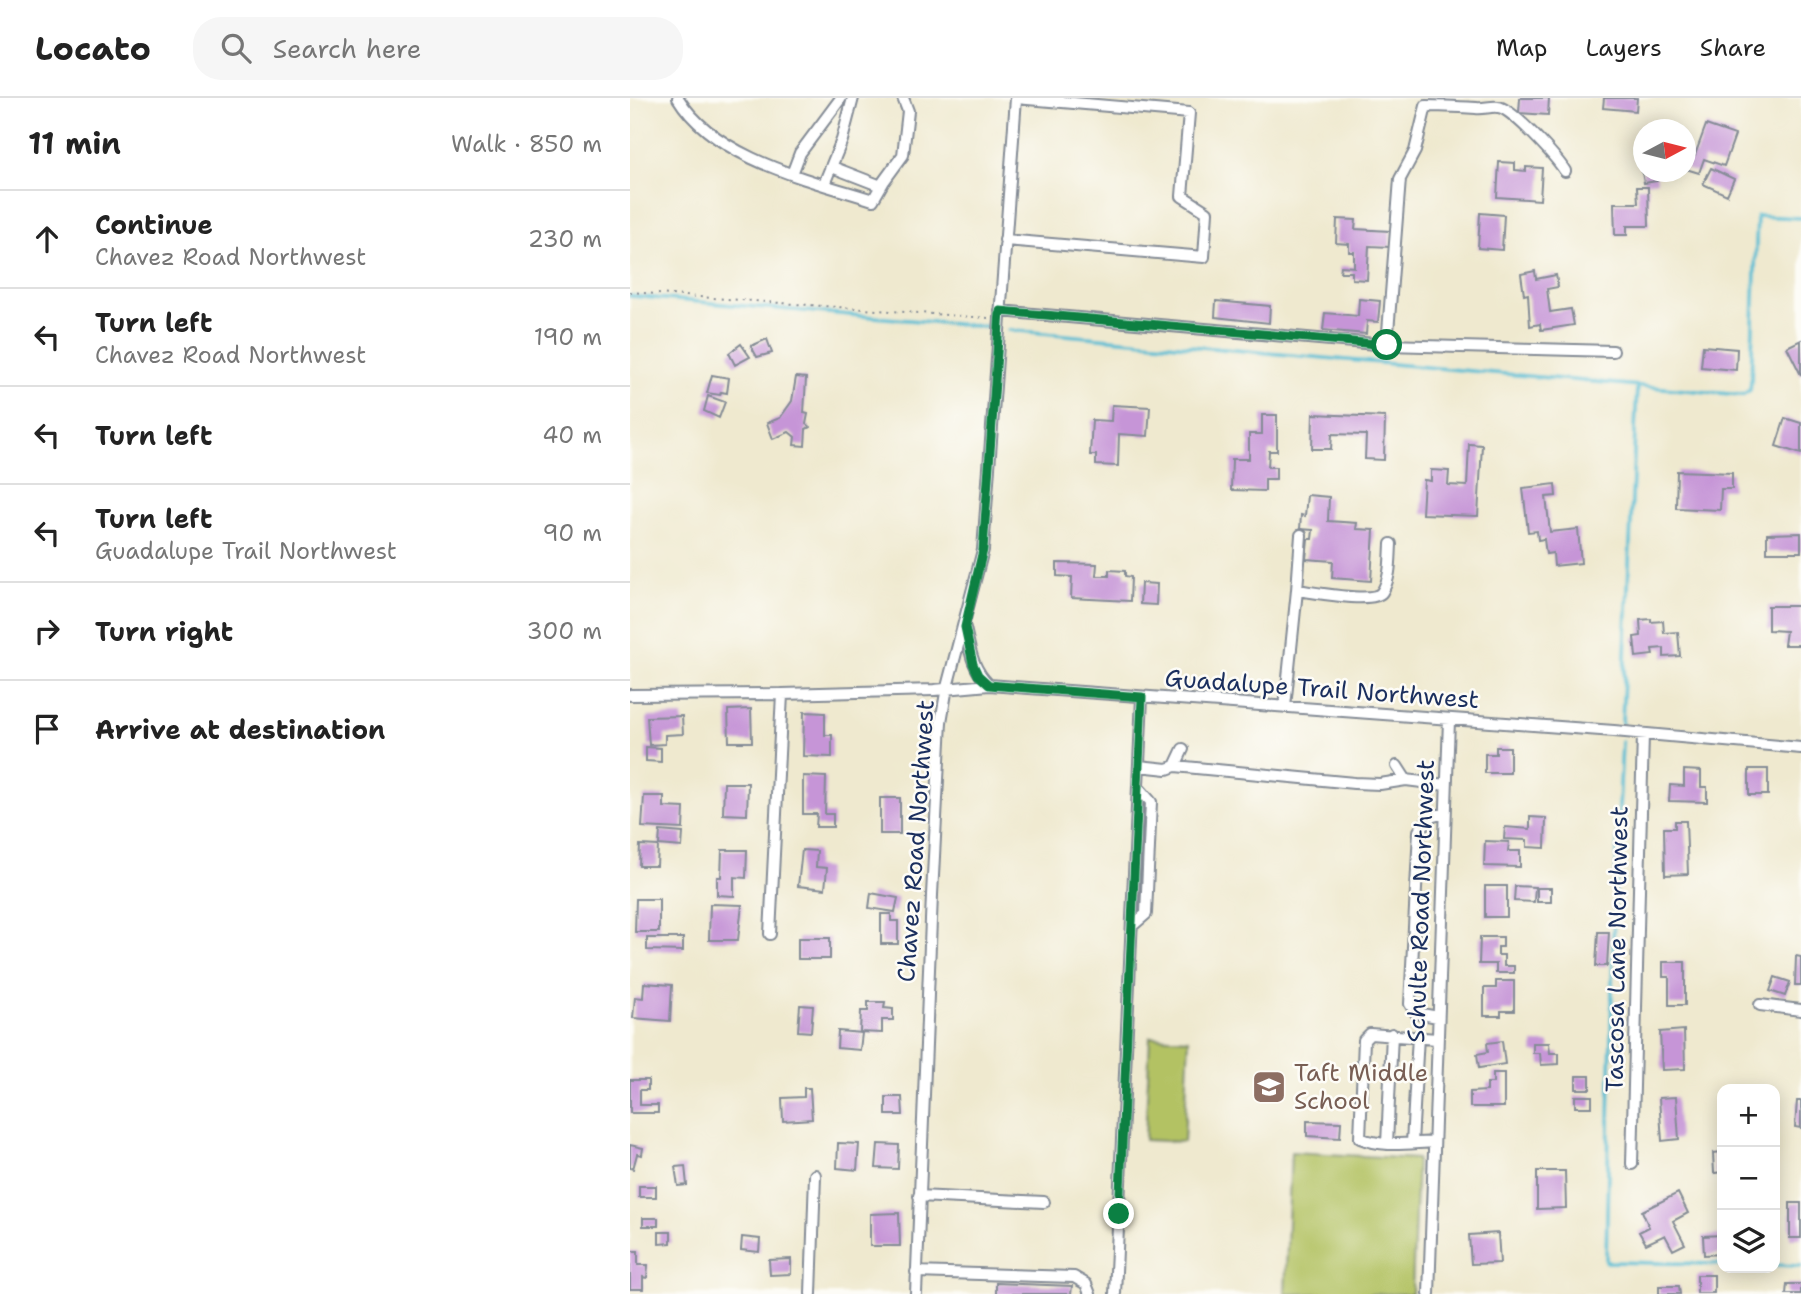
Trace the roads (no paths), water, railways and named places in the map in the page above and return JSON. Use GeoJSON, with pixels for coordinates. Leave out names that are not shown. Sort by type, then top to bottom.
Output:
{"type":"FeatureCollection","features":[{"type":"Feature","properties":{"kind":"street"},"geometry":{"type":"LineString","coordinates":[[678,98],[684,108],[709,133],[736,151],[792,174],[873,200],[903,155],[908,111],[903,98]]}},
{"type":"Feature","properties":{"kind":"street"},"geometry":{"type":"LineString","coordinates":[[792,174],[800,153],[841,98]]}},
{"type":"Feature","properties":{"kind":"street"},"geometry":{"type":"LineString","coordinates":[[824,184],[842,140],[853,98]]}},
{"type":"Feature","properties":{"kind":"street"},"geometry":{"type":"LineString","coordinates":[[1005,240],[1204,257],[1207,212],[1182,196],[1189,113],[1016,98]]}},
{"type":"Feature","properties":{"kind":"street","name":"Chavez Road Northwest"},"geometry":{"type":"LineString","coordinates":[[916,1294],[941,722],[947,687],[965,627],[983,550],[1016,98]]}},
{"type":"Feature","properties":{"kind":"street"},"geometry":{"type":"LineString","coordinates":[[1387,345],[1400,179],[1415,151],[1426,106],[1499,106],[1510,112],[1542,142],[1565,171]]}},
{"type":"Feature","properties":{"kind":"street"},"geometry":{"type":"LineString","coordinates":[[832,167],[881,186]]}},
{"type":"Feature","properties":{"kind":"street"},"geometry":{"type":"LineString","coordinates":[[999,315],[1387,345],[1613,351]]}},
{"type":"Feature","properties":{"kind":"street"},"geometry":{"type":"LineString","coordinates":[[1284,707],[1301,535]]}},
{"type":"Feature","properties":{"kind":"street"},"geometry":{"type":"LineString","coordinates":[[1297,590],[1375,597],[1382,593],[1389,574],[1391,544]]}},
{"type":"Feature","properties":{"kind":"street"},"geometry":{"type":"LineString","coordinates":[[965,627],[973,664],[978,675],[989,685]]}},
{"type":"Feature","properties":{"kind":"street","name":"Guadalupe Trail Northwest"},"geometry":{"type":"LineString","coordinates":[[630,695],[934,690],[989,685],[1801,748]]}},
{"type":"Feature","properties":{"kind":"street"},"geometry":{"type":"LineString","coordinates":[[770,934],[782,694]]}},
{"type":"Feature","properties":{"kind":"street"},"geometry":{"type":"LineString","coordinates":[[1115,1294],[1142,697]]}},
{"type":"Feature","properties":{"kind":"street","name":"Schulte Road Northwest"},"geometry":{"type":"LineString","coordinates":[[1429,1294],[1449,720]]}},
{"type":"Feature","properties":{"kind":"street","name":"Tascosa Lane Northwest"},"geometry":{"type":"LineString","coordinates":[[1632,1164],[1643,734]]}},
{"type":"Feature","properties":{"kind":"street"},"geometry":{"type":"LineString","coordinates":[[1175,766],[1183,750]]}},
{"type":"Feature","properties":{"kind":"street"},"geometry":{"type":"LineString","coordinates":[[1139,766],[1167,769],[1175,766],[1354,783],[1380,784],[1406,780],[1446,785]]}},
{"type":"Feature","properties":{"kind":"street"},"geometry":{"type":"LineString","coordinates":[[1397,766],[1406,780]]}},
{"type":"Feature","properties":{"kind":"street"},"geometry":{"type":"LineString","coordinates":[[1438,1017],[1416,1013],[1410,1004],[1419,831],[1430,817],[1445,813]]}},
{"type":"Feature","properties":{"kind":"street"},"geometry":{"type":"LineString","coordinates":[[1760,1005],[1801,1010]]}},
{"type":"Feature","properties":{"kind":"street"},"geometry":{"type":"LineString","coordinates":[[1434,1142],[1387,1144],[1360,1138],[1364,1040],[1370,1034],[1437,1039]]}},
{"type":"Feature","properties":{"kind":"street"},"geometry":{"type":"LineString","coordinates":[[1387,1144],[1392,1034]]}},
{"type":"Feature","properties":{"kind":"street"},"geometry":{"type":"LineString","coordinates":[[1412,1143],[1418,1036]]}},
{"type":"Feature","properties":{"kind":"street"},"geometry":{"type":"LineString","coordinates":[[811,1294],[814,1175]]}},
{"type":"Feature","properties":{"kind":"street"},"geometry":{"type":"LineString","coordinates":[[919,1196],[1044,1202]]}},
{"type":"Feature","properties":{"kind":"street"},"geometry":{"type":"LineString","coordinates":[[916,1272],[1074,1277],[1086,1284],[1090,1294]]}},
{"type":"Feature","properties":{"kind":"waterway"},"geometry":{"type":"LineString","coordinates":[[1009,330],[1742,395],[1750,390],[1751,381],[1757,216],[1801,218]]}},
{"type":"Feature","properties":{"kind":"waterway"},"geometry":{"type":"LineString","coordinates":[[630,296],[990,327]]}},
{"type":"Feature","properties":{"kind":"waterway"},"geometry":{"type":"LineString","coordinates":[[1622,723],[1637,386]]}},
{"type":"Feature","properties":{"kind":"waterway"},"geometry":{"type":"LineString","coordinates":[[1622,742],[1613,942],[1606,1262],[1717,1264]]}},
{"type":"Feature","properties":{"kind":"waterway"},"geometry":{"type":"LineString","coordinates":[[1780,1265],[1801,1266]]}},
{"type":"Feature","properties":{"kind":"place","name":"Taft Middle School"},"geometry":{"type":"Point","coordinates":[1269,1087]}}]}
